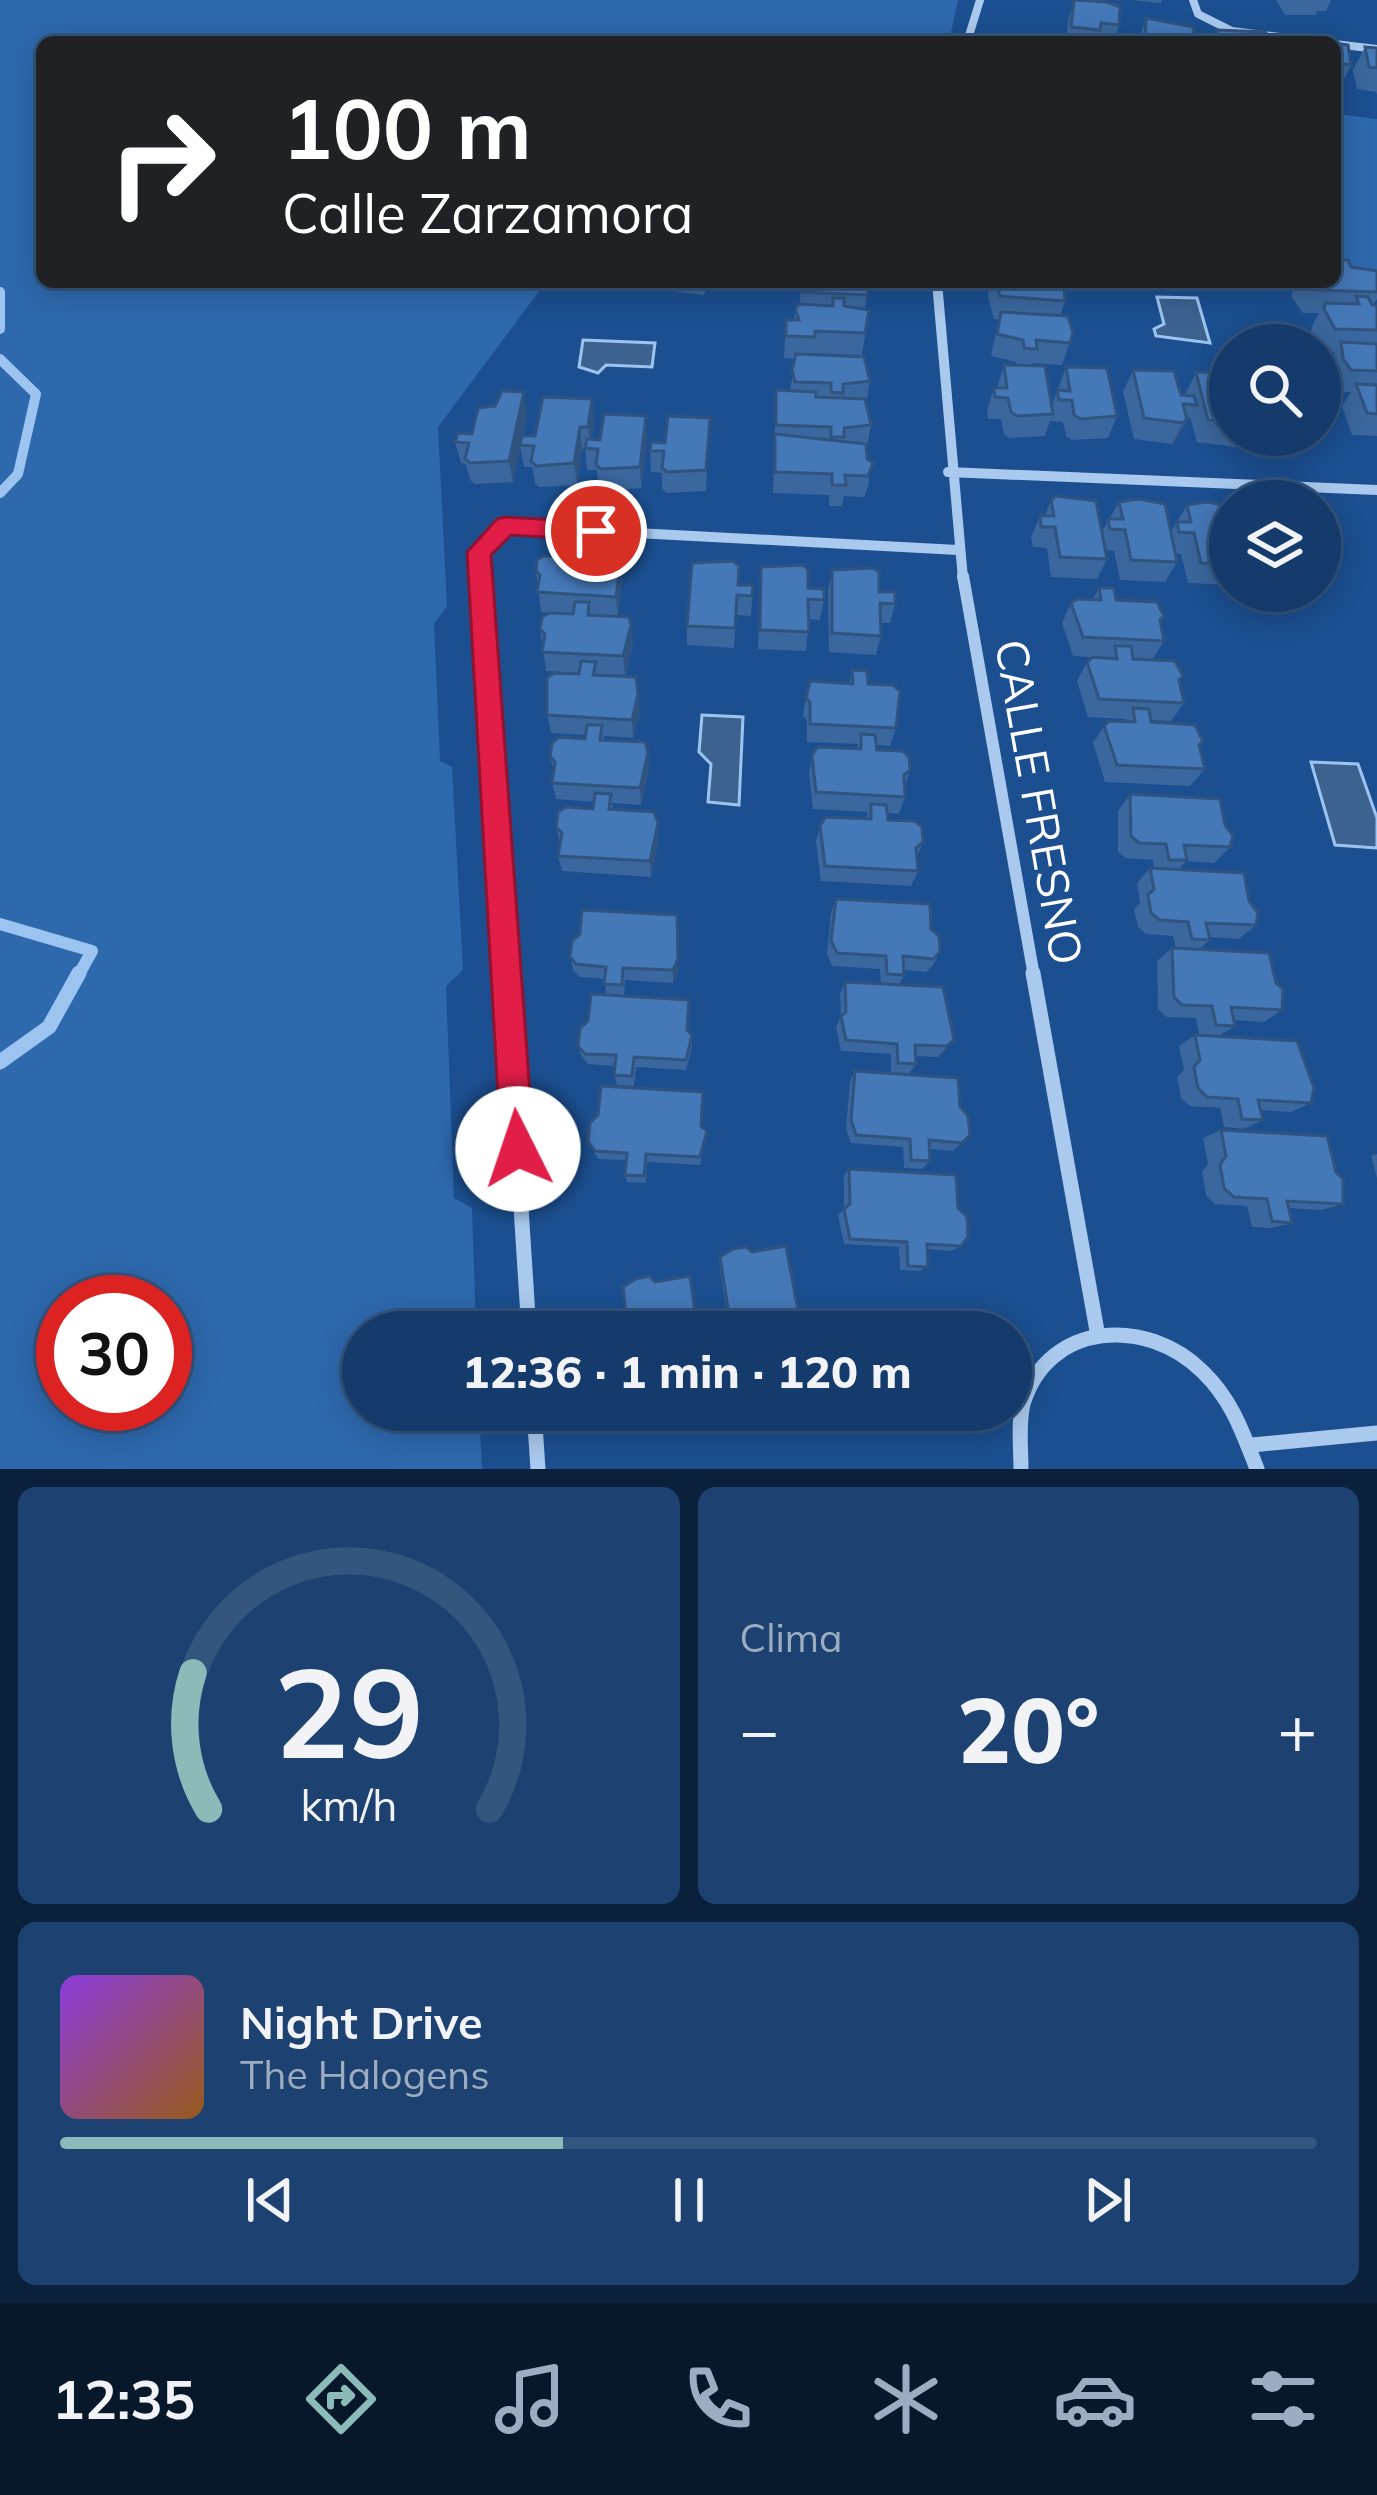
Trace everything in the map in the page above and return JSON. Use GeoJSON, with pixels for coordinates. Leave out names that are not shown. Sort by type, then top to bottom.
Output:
{"type":"FeatureCollection","features":[{"type":"Feature","properties":{"kind":"street"},"geometry":{"type":"LineString","coordinates":[[969,36],[980,0]]}},
{"type":"Feature","properties":{"kind":"street"},"geometry":{"type":"LineString","coordinates":[[1193,0],[1198,14],[1232,31],[1272,36]]}},
{"type":"Feature","properties":{"kind":"street"},"geometry":{"type":"LineString","coordinates":[[1341,45],[1377,49]]}},
{"type":"Feature","properties":{"kind":"street","name":"CALLE FRESNO"},"geometry":{"type":"LineString","coordinates":[[937,288],[958,550],[1097,1331]]}},
{"type":"Feature","properties":{"kind":"street"},"geometry":{"type":"LineString","coordinates":[[949,472],[1377,490]]}},
{"type":"Feature","properties":{"kind":"street"},"geometry":{"type":"LineString","coordinates":[[529,1311],[479,552],[505,526],[958,550]]}},
{"type":"Feature","properties":{"kind":"street"},"geometry":{"type":"LineString","coordinates":[[1021,1469],[1017,1443],[1023,1402],[1040,1367],[1065,1343],[1097,1331],[1132,1331],[1168,1344],[1203,1369],[1232,1403],[1252,1445],[1257,1469]]}},
{"type":"Feature","properties":{"kind":"street"},"geometry":{"type":"LineString","coordinates":[[535,1431],[538,1469]]}},
{"type":"Feature","properties":{"kind":"street"},"geometry":{"type":"LineString","coordinates":[[1252,1445],[1377,1433]]}},
{"type":"Feature","properties":{"kind":"shaded area"},"geometry":{"type":"Polygon","coordinates":[[[0,0],[958,0],[950,36],[36,36],[36,288],[542,288],[438,427],[447,606],[434,624],[440,761],[452,767],[463,970],[446,986],[454,1198],[472,1208],[475,1311],[342,1311],[342,1431],[480,1431],[482,1469],[0,1469],[0,0]]]}},
{"type":"Feature","properties":{"kind":"shaded area"},"geometry":{"type":"Polygon","coordinates":[[[1341,115],[1377,119],[1377,278],[1341,275],[1341,115]]]}},
{"type":"Feature","properties":{"kind":"shaded area"},"geometry":{"type":"Polygon","coordinates":[[[1157,297],[1197,298],[1209,343],[1156,336],[1154,329],[1164,324],[1157,297]]]}},
{"type":"Feature","properties":{"kind":"shaded area"},"geometry":{"type":"Polygon","coordinates":[[[583,340],[655,343],[652,367],[606,365],[598,373],[579,367],[583,340]]]}},
{"type":"Feature","properties":{"kind":"shaded area"},"geometry":{"type":"Polygon","coordinates":[[[702,715],[743,717],[739,805],[708,802],[711,764],[699,752],[702,715]]]}},
{"type":"Feature","properties":{"kind":"shaded area"},"geometry":{"type":"Polygon","coordinates":[[[1311,762],[1358,764],[1377,818],[1377,848],[1335,845],[1311,762]]]}},
{"type":"Feature","properties":{"kind":"building"},"geometry":{"type":"Polygon","coordinates":[[[1074,0],[1120,7],[1119,25],[1101,23],[1100,30],[1071,27],[1074,0]]]}},
{"type":"Feature","properties":{"kind":"building"},"geometry":{"type":"Polygon","coordinates":[[[1146,18],[1193,27],[1194,36],[1145,36],[1146,18]]]}},
{"type":"Feature","properties":{"kind":"building"},"geometry":{"type":"Polygon","coordinates":[[[1217,30],[1266,32],[1266,36],[1218,36],[1217,30]]]}},
{"type":"Feature","properties":{"kind":"building"},"geometry":{"type":"Polygon","coordinates":[[[1341,44],[1348,45],[1351,65],[1341,64],[1341,44]]]}},
{"type":"Feature","properties":{"kind":"building"},"geometry":{"type":"Polygon","coordinates":[[[1365,47],[1377,48],[1377,68],[1369,67],[1365,47]]]}},
{"type":"Feature","properties":{"kind":"building"},"geometry":{"type":"Polygon","coordinates":[[[1341,259],[1348,260],[1351,267],[1377,271],[1377,292],[1316,290],[1341,288],[1341,259]]]}},
{"type":"Feature","properties":{"kind":"building"},"geometry":{"type":"Polygon","coordinates":[[[802,288],[868,288],[867,295],[802,292],[802,288]]]}},
{"type":"Feature","properties":{"kind":"building"},"geometry":{"type":"Polygon","coordinates":[[[998,288],[1064,288],[1065,301],[1000,296],[998,288]]]}},
{"type":"Feature","properties":{"kind":"building"},"geometry":{"type":"Polygon","coordinates":[[[1356,296],[1368,297],[1377,305],[1377,330],[1341,329],[1324,309],[1325,303],[1359,304],[1356,296]]]}},
{"type":"Feature","properties":{"kind":"building"},"geometry":{"type":"Polygon","coordinates":[[[833,298],[844,298],[844,306],[869,310],[865,333],[815,331],[815,337],[786,336],[786,320],[799,320],[795,309],[799,304],[833,306],[833,298]]]}},
{"type":"Feature","properties":{"kind":"building"},"geometry":{"type":"Polygon","coordinates":[[[1001,312],[1068,316],[1073,333],[1070,343],[1036,340],[1037,349],[1024,348],[1023,340],[997,334],[1001,312]]]}},
{"type":"Feature","properties":{"kind":"building"},"geometry":{"type":"Polygon","coordinates":[[[1341,342],[1377,344],[1377,371],[1351,370],[1343,359],[1341,342]]]}},
{"type":"Feature","properties":{"kind":"building"},"geometry":{"type":"Polygon","coordinates":[[[796,354],[864,357],[870,381],[843,384],[843,393],[831,392],[831,383],[795,382],[796,354]]]}},
{"type":"Feature","properties":{"kind":"building"},"geometry":{"type":"Polygon","coordinates":[[[1004,365],[1045,366],[1053,414],[1017,416],[1008,398],[995,397],[994,388],[1007,388],[1004,365]]]}},
{"type":"Feature","properties":{"kind":"building"},"geometry":{"type":"Polygon","coordinates":[[[1066,367],[1107,368],[1117,416],[1081,419],[1074,415],[1072,400],[1059,400],[1057,390],[1070,391],[1066,367]]]}},
{"type":"Feature","properties":{"kind":"building"},"geometry":{"type":"Polygon","coordinates":[[[1133,370],[1174,371],[1181,395],[1194,396],[1197,405],[1183,404],[1187,419],[1183,423],[1144,418],[1133,370]]]}},
{"type":"Feature","properties":{"kind":"building"},"geometry":{"type":"Polygon","coordinates":[[[1196,372],[1209,372],[1208,420],[1196,372]]]}},
{"type":"Feature","properties":{"kind":"building"},"geometry":{"type":"Polygon","coordinates":[[[1356,384],[1377,385],[1377,414],[1367,413],[1356,384]]]}},
{"type":"Feature","properties":{"kind":"building"},"geometry":{"type":"Polygon","coordinates":[[[776,390],[865,399],[871,425],[844,428],[844,437],[831,437],[831,427],[776,425],[776,390]]]}},
{"type":"Feature","properties":{"kind":"building"},"geometry":{"type":"Polygon","coordinates":[[[502,391],[524,392],[509,461],[470,463],[465,459],[469,443],[455,442],[458,433],[472,434],[478,408],[495,406],[502,391]]]}},
{"type":"Feature","properties":{"kind":"building"},"geometry":{"type":"Polygon","coordinates":[[[543,397],[592,399],[588,427],[580,427],[574,463],[536,466],[531,461],[534,446],[520,445],[522,436],[535,436],[543,397]]]}},
{"type":"Feature","properties":{"kind":"building"},"geometry":{"type":"Polygon","coordinates":[[[604,414],[646,416],[640,467],[601,469],[596,465],[598,449],[585,448],[587,439],[600,440],[604,414]]]}},
{"type":"Feature","properties":{"kind":"building"},"geometry":{"type":"Polygon","coordinates":[[[668,416],[710,418],[706,470],[667,472],[662,468],[664,451],[650,451],[651,442],[665,443],[668,416]]]}},
{"type":"Feature","properties":{"kind":"building"},"geometry":{"type":"Polygon","coordinates":[[[775,434],[866,444],[867,459],[873,463],[868,476],[845,475],[846,485],[832,485],[832,474],[775,472],[775,434]]]}},
{"type":"Feature","properties":{"kind":"building"},"geometry":{"type":"Polygon","coordinates":[[[1056,496],[1096,501],[1107,559],[1060,557],[1055,527],[1041,527],[1040,516],[1054,516],[1051,500],[1056,496]]]}},
{"type":"Feature","properties":{"kind":"building"},"geometry":{"type":"Polygon","coordinates":[[[1139,499],[1165,504],[1177,562],[1131,560],[1125,530],[1110,529],[1108,519],[1123,519],[1119,502],[1139,499]]]}},
{"type":"Feature","properties":{"kind":"building"},"geometry":{"type":"Polygon","coordinates":[[[1209,502],[1209,563],[1201,563],[1194,533],[1179,532],[1177,522],[1191,522],[1187,505],[1209,502]]]}},
{"type":"Feature","properties":{"kind":"building"},"geometry":{"type":"Polygon","coordinates":[[[569,546],[583,547],[581,558],[621,560],[616,597],[537,592],[537,560],[567,557],[569,546]]]}},
{"type":"Feature","properties":{"kind":"building"},"geometry":{"type":"Polygon","coordinates":[[[733,561],[739,566],[738,585],[753,585],[752,596],[737,595],[735,628],[687,626],[692,563],[733,561]]]}},
{"type":"Feature","properties":{"kind":"building"},"geometry":{"type":"Polygon","coordinates":[[[802,565],[808,569],[808,588],[824,589],[824,600],[808,599],[809,632],[760,630],[761,567],[802,565]]]}},
{"type":"Feature","properties":{"kind":"building"},"geometry":{"type":"Polygon","coordinates":[[[873,568],[879,572],[879,592],[895,592],[895,604],[880,603],[881,636],[832,633],[832,570],[873,568]]]}},
{"type":"Feature","properties":{"kind":"building"},"geometry":{"type":"Polygon","coordinates":[[[1099,588],[1114,588],[1116,600],[1157,602],[1164,616],[1160,620],[1164,641],[1083,637],[1071,603],[1101,600],[1099,588]]]}},
{"type":"Feature","properties":{"kind":"building"},"geometry":{"type":"Polygon","coordinates":[[[575,602],[589,602],[588,615],[629,617],[623,656],[542,652],[542,617],[573,614],[575,602]]]}},
{"type":"Feature","properties":{"kind":"building"},"geometry":{"type":"Polygon","coordinates":[[[1115,646],[1131,646],[1133,659],[1175,661],[1183,676],[1179,680],[1184,703],[1099,699],[1087,662],[1093,657],[1117,659],[1115,646]]]}},
{"type":"Feature","properties":{"kind":"building"},"geometry":{"type":"Polygon","coordinates":[[[581,661],[596,662],[593,675],[636,677],[632,720],[547,715],[547,678],[554,673],[579,674],[581,661]]]}},
{"type":"Feature","properties":{"kind":"building"},"geometry":{"type":"Polygon","coordinates":[[[852,670],[867,671],[868,684],[893,685],[900,691],[896,728],[810,724],[806,698],[810,681],[853,684],[852,670]]]}},
{"type":"Feature","properties":{"kind":"building"},"geometry":{"type":"Polygon","coordinates":[[[1133,708],[1149,709],[1151,722],[1195,725],[1203,741],[1199,745],[1205,769],[1117,765],[1104,726],[1109,721],[1135,722],[1133,708]]]}},
{"type":"Feature","properties":{"kind":"building"},"geometry":{"type":"Polygon","coordinates":[[[587,725],[602,725],[600,740],[645,742],[648,752],[640,788],[552,783],[552,743],[559,737],[585,739],[587,725]]]}},
{"type":"Feature","properties":{"kind":"building"},"geometry":{"type":"Polygon","coordinates":[[[861,734],[875,735],[877,750],[903,751],[909,757],[905,797],[816,792],[812,756],[817,747],[861,749],[861,734]]]}},
{"type":"Feature","properties":{"kind":"building"},"geometry":{"type":"Polygon","coordinates":[[[595,793],[611,794],[609,809],[654,812],[658,823],[650,861],[558,856],[562,833],[556,827],[558,812],[566,807],[593,809],[595,793]]]}},
{"type":"Feature","properties":{"kind":"building"},"geometry":{"type":"Polygon","coordinates":[[[1130,794],[1220,799],[1225,825],[1233,836],[1230,847],[1184,845],[1187,860],[1169,860],[1166,844],[1139,843],[1131,836],[1130,794]]]}},
{"type":"Feature","properties":{"kind":"building"},"geometry":{"type":"Polygon","coordinates":[[[871,804],[886,805],[888,820],[915,821],[922,827],[923,842],[916,848],[918,871],[825,866],[820,826],[825,817],[871,819],[871,804]]]}},
{"type":"Feature","properties":{"kind":"building"},"geometry":{"type":"Polygon","coordinates":[[[1150,868],[1244,873],[1249,901],[1258,913],[1256,925],[1206,923],[1210,940],[1192,939],[1188,922],[1160,920],[1151,913],[1150,868]]]}},
{"type":"Feature","properties":{"kind":"building"},"geometry":{"type":"Polygon","coordinates":[[[836,899],[930,904],[931,929],[939,936],[940,952],[933,959],[903,956],[904,975],[887,974],[886,956],[837,953],[831,941],[836,899]]]}},
{"type":"Feature","properties":{"kind":"building"},"geometry":{"type":"Polygon","coordinates":[[[582,910],[677,915],[678,959],[673,970],[623,968],[622,985],[604,984],[606,967],[576,964],[570,957],[572,941],[580,934],[582,910]]]}},
{"type":"Feature","properties":{"kind":"building"},"geometry":{"type":"Polygon","coordinates":[[[1172,948],[1269,953],[1276,983],[1283,989],[1282,1010],[1231,1007],[1235,1026],[1216,1025],[1212,1006],[1182,1005],[1174,997],[1172,948]]]}},
{"type":"Feature","properties":{"kind":"building"},"geometry":{"type":"Polygon","coordinates":[[[845,982],[943,987],[954,1040],[947,1046],[915,1045],[916,1064],[898,1063],[897,1044],[846,1040],[841,1016],[846,1012],[845,982]]]}},
{"type":"Feature","properties":{"kind":"building"},"geometry":{"type":"Polygon","coordinates":[[[591,994],[689,1000],[687,1030],[692,1035],[686,1060],[634,1057],[632,1076],[614,1075],[616,1055],[585,1054],[578,1046],[580,1028],[588,1021],[591,994]]]}},
{"type":"Feature","properties":{"kind":"building"},"geometry":{"type":"Polygon","coordinates":[[[1195,1035],[1297,1041],[1314,1088],[1311,1103],[1258,1100],[1263,1120],[1242,1119],[1238,1099],[1207,1097],[1198,1088],[1195,1035]]]}},
{"type":"Feature","properties":{"kind":"building"},"geometry":{"type":"Polygon","coordinates":[[[855,1071],[958,1078],[960,1107],[968,1116],[970,1135],[962,1143],[929,1140],[930,1161],[911,1160],[910,1139],[856,1135],[851,1120],[855,1071]]]}},
{"type":"Feature","properties":{"kind":"building"},"geometry":{"type":"Polygon","coordinates":[[[601,1086],[703,1092],[701,1126],[707,1131],[700,1157],[646,1154],[644,1176],[625,1175],[627,1153],[595,1151],[588,1142],[590,1123],[598,1115],[601,1086]]]}},
{"type":"Feature","properties":{"kind":"building"},"geometry":{"type":"Polygon","coordinates":[[[1221,1130],[1327,1136],[1336,1172],[1343,1179],[1343,1204],[1287,1201],[1292,1223],[1272,1221],[1267,1199],[1234,1197],[1224,1188],[1220,1165],[1226,1156],[1221,1130]]]}},
{"type":"Feature","properties":{"kind":"building"},"geometry":{"type":"Polygon","coordinates":[[[849,1169],[956,1175],[958,1208],[967,1217],[968,1237],[961,1246],[927,1244],[928,1267],[908,1266],[907,1242],[850,1239],[844,1209],[850,1204],[849,1169]]]}},
{"type":"Feature","properties":{"kind":"building"},"geometry":{"type":"Polygon","coordinates":[[[786,1246],[798,1311],[728,1311],[720,1257],[733,1249],[746,1247],[752,1252],[786,1246]]]}},
{"type":"Feature","properties":{"kind":"building"},"geometry":{"type":"Polygon","coordinates":[[[649,1276],[655,1282],[690,1276],[695,1311],[626,1311],[623,1287],[649,1276]]]}},
{"type":"Feature","properties":{"kind":"waterway"},"geometry":{"type":"LineString","coordinates":[[0,292],[0,329]]}},
{"type":"Feature","properties":{"kind":"waterway"},"geometry":{"type":"LineString","coordinates":[[0,359],[36,394],[18,474],[0,493]]}},
{"type":"Feature","properties":{"kind":"waterway"},"geometry":{"type":"LineString","coordinates":[[0,924],[92,951],[78,976]]}},
{"type":"Feature","properties":{"kind":"waterway"},"geometry":{"type":"LineString","coordinates":[[0,1062],[49,1027],[79,973]]}},
{"type":"Feature","properties":{"kind":"route"},"geometry":{"type":"LineString","coordinates":[[518,1149],[479,552],[505,526],[596,531]]}}]}
